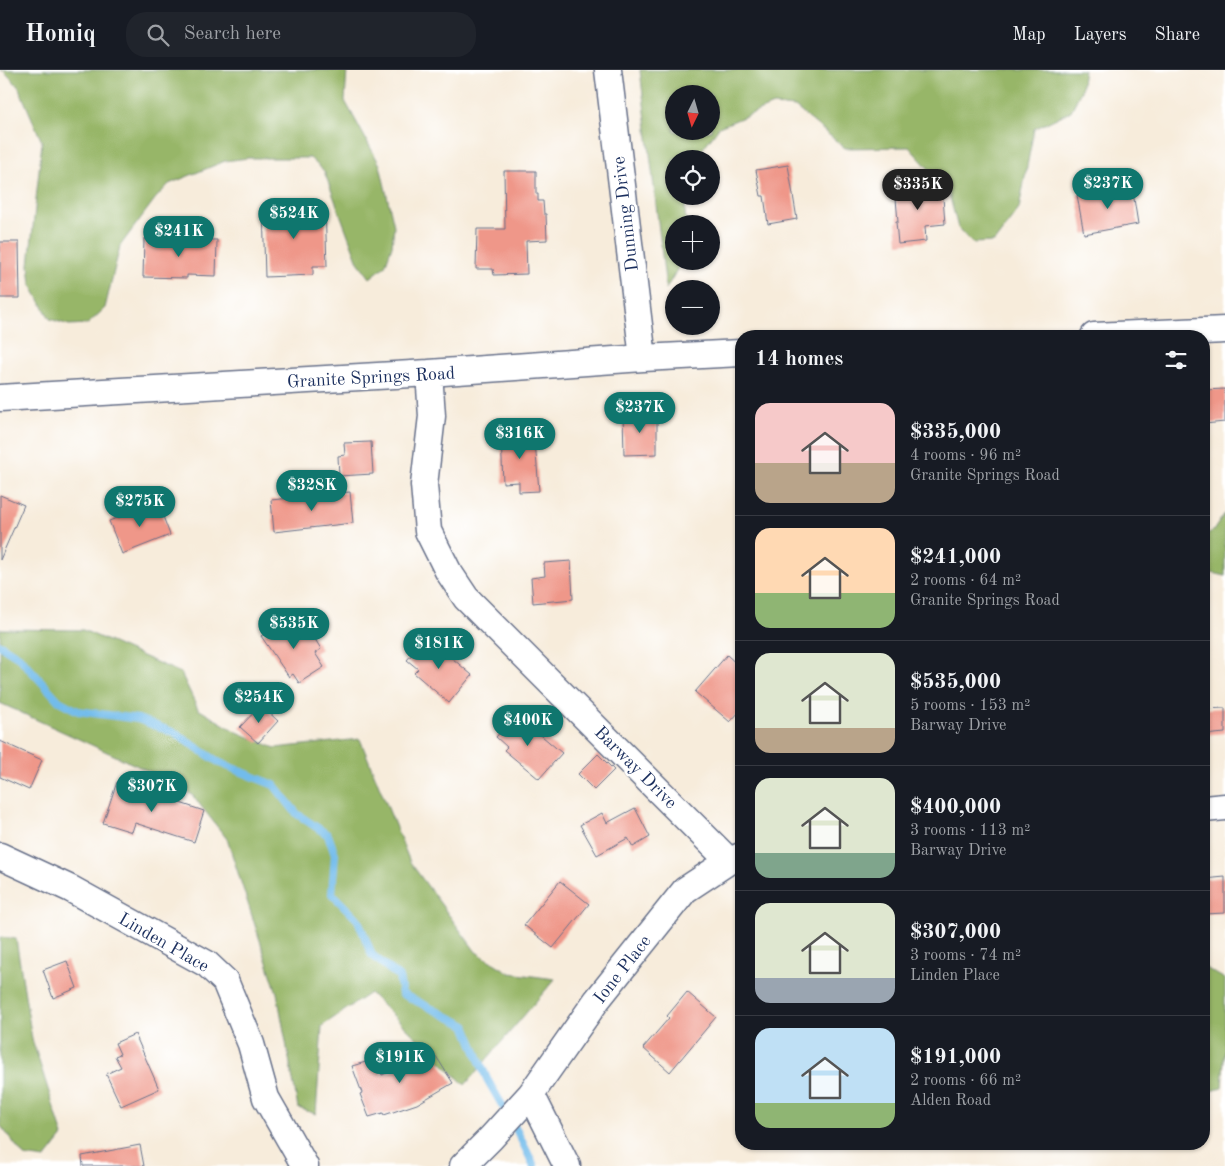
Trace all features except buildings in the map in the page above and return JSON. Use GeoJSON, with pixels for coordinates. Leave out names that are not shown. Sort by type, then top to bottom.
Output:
{"type":"FeatureCollection","features":[{"type":"Feature","properties":{"kind":"street","name":"Dunning Drive"},"geometry":{"type":"LineString","coordinates":[[608,70],[643,358]]}},
{"type":"Feature","properties":{"kind":"street"},"geometry":{"type":"LineString","coordinates":[[1210,331],[1225,330]]}},
{"type":"Feature","properties":{"kind":"street","name":"Granite Springs Road"},"geometry":{"type":"LineString","coordinates":[[0,398],[735,353]]}},
{"type":"Feature","properties":{"kind":"street","name":"Barway Drive"},"geometry":{"type":"LineString","coordinates":[[429,373],[432,416],[424,494],[428,531],[448,570],[466,598],[735,858]]}},
{"type":"Feature","properties":{"kind":"street"},"geometry":{"type":"LineString","coordinates":[[1210,808],[1225,807]]}},
{"type":"Feature","properties":{"kind":"street","name":"Linden Place"},"geometry":{"type":"LineString","coordinates":[[0,856],[80,894],[207,964],[225,982],[251,1044],[266,1098],[305,1166]]}},
{"type":"Feature","properties":{"kind":"street","name":"Ione Place"},"geometry":{"type":"LineString","coordinates":[[463,1166],[531,1094],[597,1000],[685,890],[735,858]]}},
{"type":"Feature","properties":{"kind":"street"},"geometry":{"type":"LineString","coordinates":[[531,1094],[567,1166]]}},
{"type":"Feature","properties":{"kind":"green space"},"geometry":{"type":"Polygon","coordinates":[[[0,70],[347,70],[345,101],[380,165],[394,226],[392,246],[385,266],[370,278],[358,262],[324,171],[310,158],[248,158],[225,161],[169,184],[155,199],[120,246],[105,308],[88,324],[69,325],[50,319],[31,285],[29,265],[42,142],[18,86],[4,71],[0,70]]]}},
{"type":"Feature","properties":{"kind":"green space"},"geometry":{"type":"Polygon","coordinates":[[[640,70],[1084,70],[1081,91],[1071,111],[1034,129],[1019,209],[994,242],[972,243],[958,228],[948,190],[909,147],[845,148],[795,107],[773,105],[720,127],[720,85],[665,85],[665,140],[709,140],[702,150],[665,150],[665,205],[686,205],[685,215],[665,215],[665,270],[677,270],[671,280],[665,281],[640,70]]]}},
{"type":"Feature","properties":{"kind":"green space"},"geometry":{"type":"Polygon","coordinates":[[[1225,513],[1225,576],[1213,573],[1210,575],[1210,532],[1213,531],[1225,513]]]}},
{"type":"Feature","properties":{"kind":"green space"},"geometry":{"type":"Polygon","coordinates":[[[0,629],[83,630],[181,673],[198,709],[235,731],[275,748],[360,739],[410,862],[476,952],[510,973],[555,979],[465,1085],[370,993],[322,1026],[316,1114],[298,1108],[277,993],[227,839],[193,796],[179,785],[0,703],[0,629]]]}},
{"type":"Feature","properties":{"kind":"green space"},"geometry":{"type":"Polygon","coordinates":[[[0,937],[16,939],[32,1039],[63,1136],[45,1159],[24,1156],[0,1125],[0,937]]]}},
{"type":"Feature","properties":{"kind":"green space"},"geometry":{"type":"Polygon","coordinates":[[[1210,970],[1225,979],[1225,1044],[1222,1088],[1210,1091],[1210,970]]]}},
{"type":"Feature","properties":{"kind":"waterway"},"geometry":{"type":"LineString","coordinates":[[0,645],[19,657],[59,701],[78,711],[138,719],[175,733],[220,763],[274,785],[297,814],[328,835],[335,854],[332,894],[358,920],[372,955],[399,977],[402,994],[465,1025],[487,1079],[517,1131],[534,1166]]}}]}
